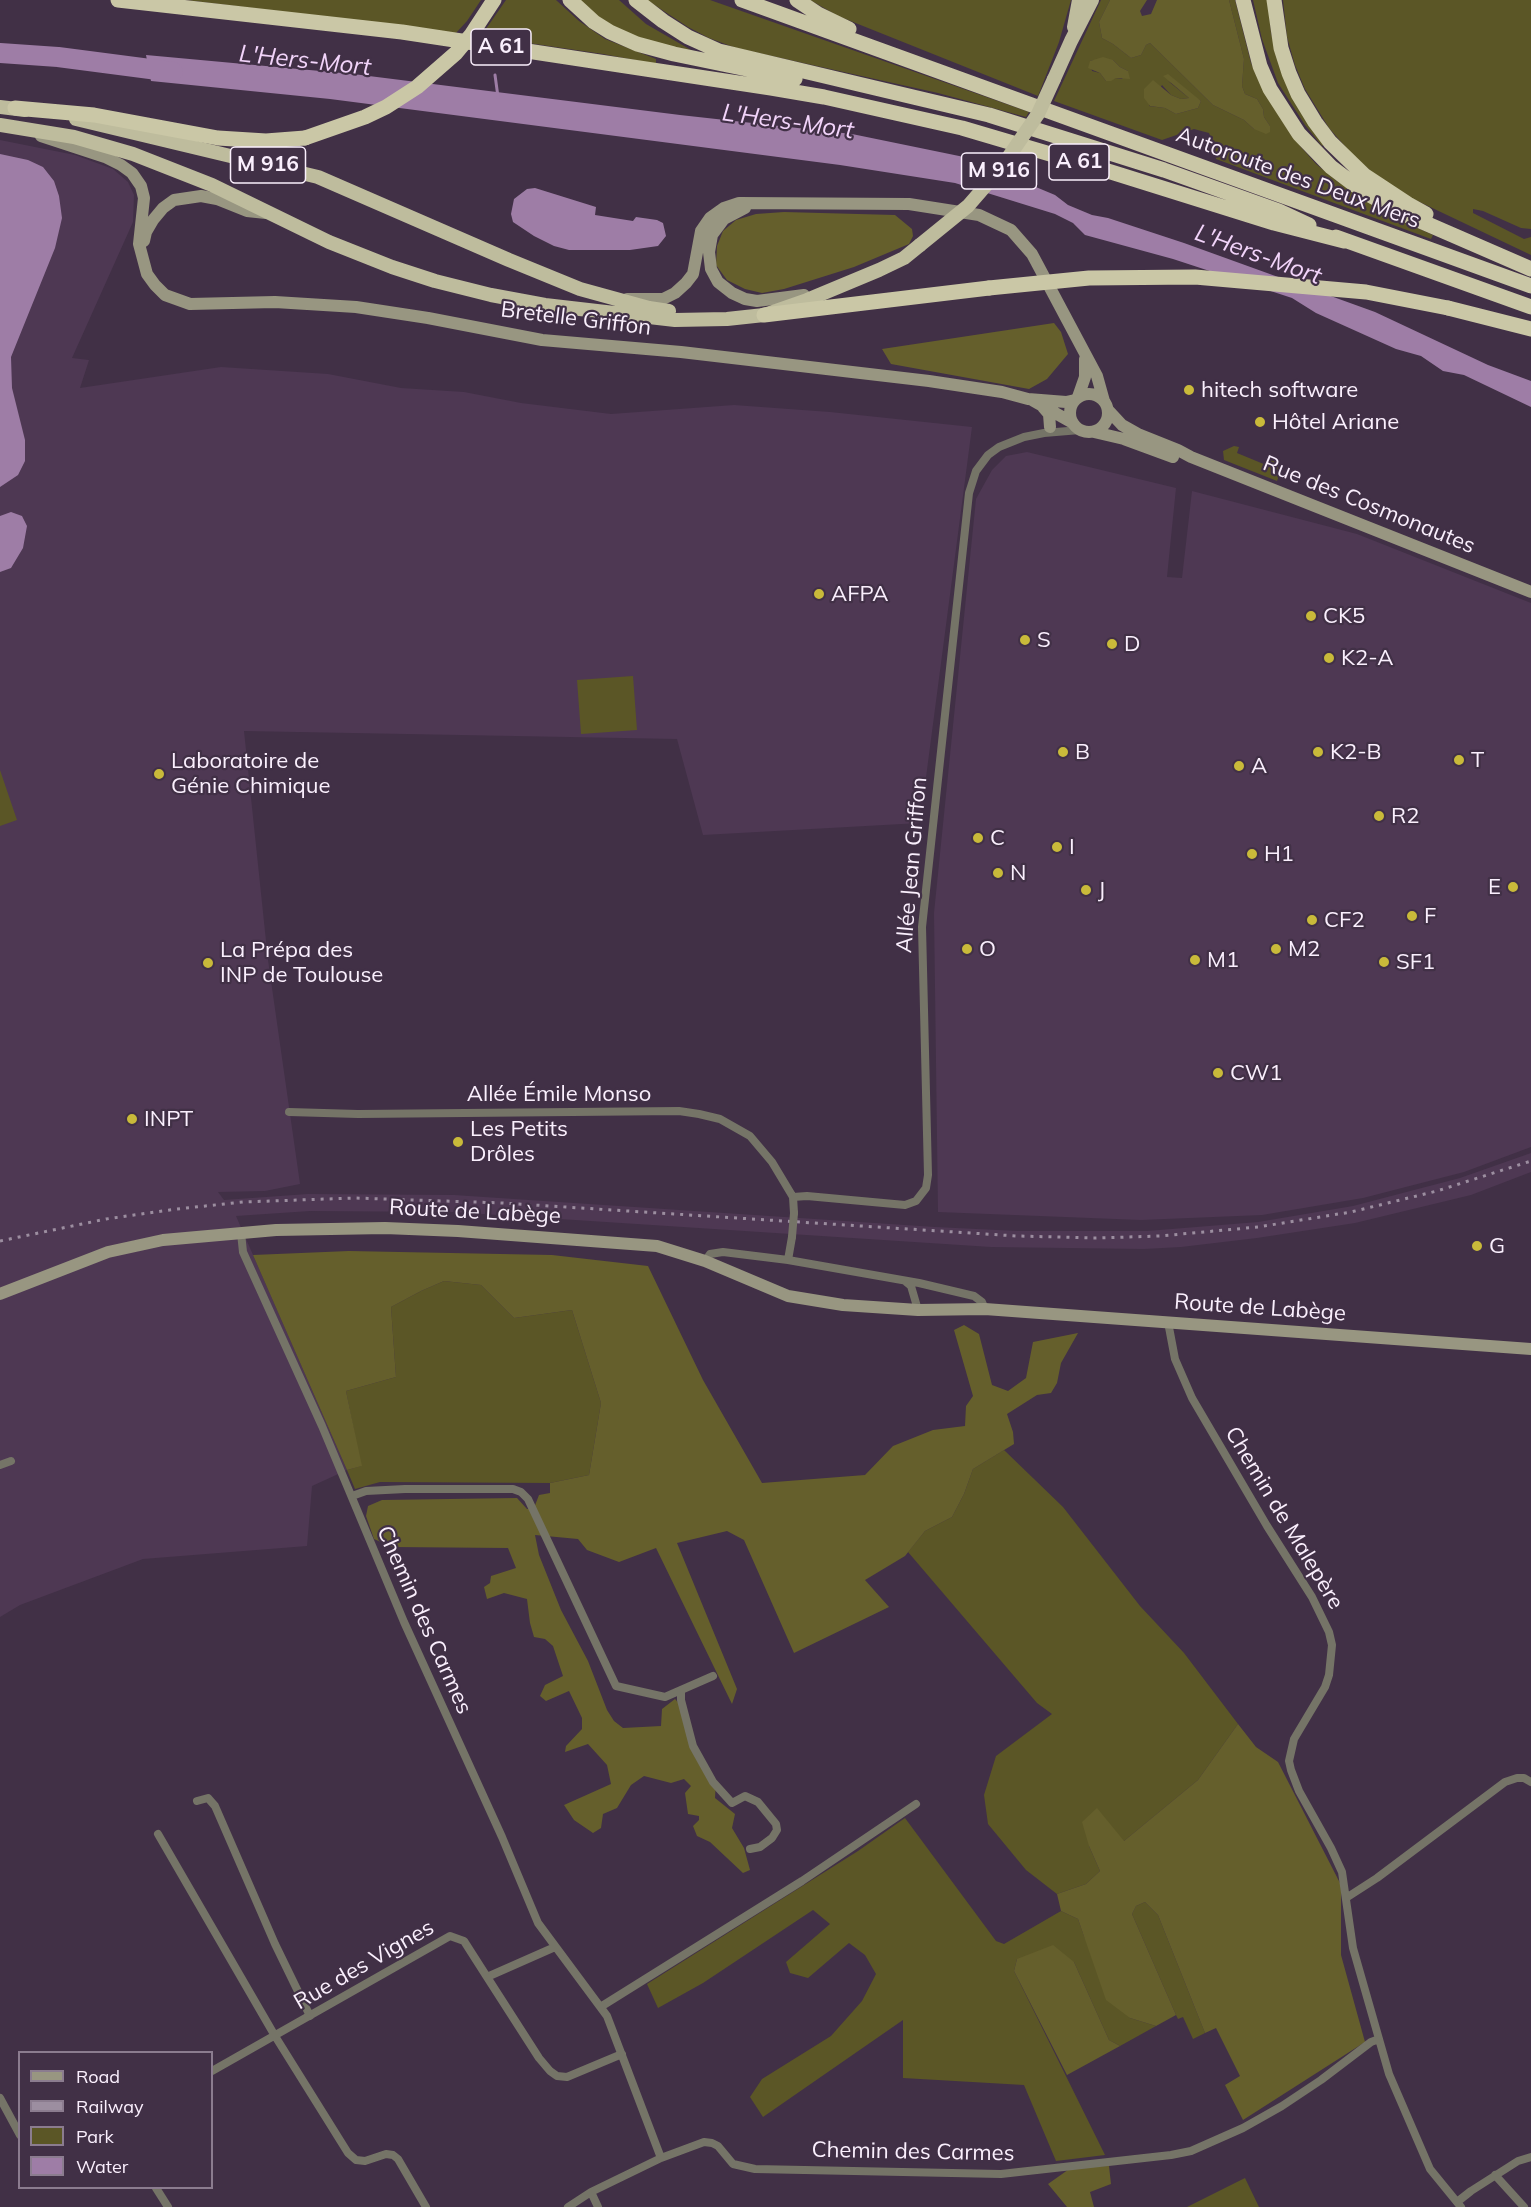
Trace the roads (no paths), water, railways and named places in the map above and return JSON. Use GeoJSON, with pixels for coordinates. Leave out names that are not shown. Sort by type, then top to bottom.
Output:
{"type":"FeatureCollection","features":[{"type":"Feature","properties":{"kind":"highway","name":"A 61"},"geometry":{"type":"LineString","coordinates":[[118,0],[402,32],[771,88],[835,100],[973,132],[1274,223],[1344,241],[1531,308]]}},
{"type":"Feature","properties":{"kind":"highway"},"geometry":{"type":"LineString","coordinates":[[7,107],[94,115],[218,138],[266,141],[305,138],[365,117],[386,107],[417,87],[456,53],[494,0]]}},
{"type":"Feature","properties":{"kind":"highway"},"geometry":{"type":"LineString","coordinates":[[570,0],[610,32],[651,48],[803,81],[836,78]]}},
{"type":"Feature","properties":{"kind":"highway"},"geometry":{"type":"LineString","coordinates":[[636,0],[688,37],[719,51],[988,115],[1064,138],[1164,170],[1279,211],[1344,241]]}},
{"type":"Feature","properties":{"kind":"highway","name":"A 61"},"geometry":{"type":"LineString","coordinates":[[742,0],[894,54]]}},
{"type":"Feature","properties":{"kind":"highway"},"geometry":{"type":"LineString","coordinates":[[797,0],[818,14],[894,54]]}},
{"type":"Feature","properties":{"kind":"highway","name":"M 916"},"geometry":{"type":"LineString","coordinates":[[1071,41],[1079,0]]}},
{"type":"Feature","properties":{"kind":"highway","name":"M 916"},"geometry":{"type":"LineString","coordinates":[[17,128],[74,137],[134,154],[212,185],[329,242],[435,281],[545,305],[675,320],[727,320],[764,315],[879,270],[904,258],[968,206],[1001,168],[1038,114],[1092,0]]}},
{"type":"Feature","properties":{"kind":"highway"},"geometry":{"type":"LineString","coordinates":[[1243,0],[1260,66],[1270,89],[1285,115],[1314,152],[1346,180],[1386,205],[1531,269]]}},
{"type":"Feature","properties":{"kind":"highway"},"geometry":{"type":"LineString","coordinates":[[1274,0],[1280,39],[1289,73],[1298,94],[1330,142],[1364,175],[1385,190],[1507,258]]}},
{"type":"Feature","properties":{"kind":"highway","name":"Autoroute des Deux Mers"},"geometry":{"type":"LineString","coordinates":[[894,54],[1531,286]]}},
{"type":"Feature","properties":{"kind":"highway","name":"M 916"},"geometry":{"type":"LineString","coordinates":[[7,107],[92,122],[318,177],[580,289],[650,308],[678,312],[734,310],[804,295],[866,271],[920,245]]}},
{"type":"Feature","properties":{"kind":"highway"},"geometry":{"type":"LineString","coordinates":[[0,125],[17,128]]}},
{"type":"Feature","properties":{"kind":"highway"},"geometry":{"type":"LineString","coordinates":[[764,315],[1089,278],[1194,277],[1366,292],[1448,308],[1531,329]]}},
{"type":"Feature","properties":{"kind":"main road","name":"Bretelle Griffon"},"geometry":{"type":"LineString","coordinates":[[17,128],[105,158],[132,173],[141,186],[144,198],[139,244],[147,274],[154,285],[165,294],[190,304],[274,302],[356,307],[542,340],[681,352],[929,381],[1002,392],[1028,399],[1066,402],[1076,399]]}},
{"type":"Feature","properties":{"kind":"main road"},"geometry":{"type":"LineString","coordinates":[[141,257],[146,232],[163,207],[174,200],[201,196],[218,199],[247,212],[270,213]]}},
{"type":"Feature","properties":{"kind":"main road"},"geometry":{"type":"LineString","coordinates":[[772,202],[740,210],[724,219],[712,235],[709,252],[711,269],[718,282],[732,293],[745,298],[757,301],[804,295]]}},
{"type":"Feature","properties":{"kind":"main road"},"geometry":{"type":"LineString","coordinates":[[621,299],[663,299],[675,293],[693,274],[701,231],[710,218],[724,208],[739,203],[909,204],[979,215],[1011,230],[1032,254],[1097,376],[1106,406],[1107,422],[1094,432],[1071,421],[1076,399],[1085,377],[1084,355]]}},
{"type":"Feature","properties":{"kind":"main road"},"geometry":{"type":"LineString","coordinates":[[1076,399],[1089,394],[1100,397],[1106,406]]}},
{"type":"Feature","properties":{"kind":"main road","name":"Bretelle Griffon"},"geometry":{"type":"LineString","coordinates":[[1028,399],[1071,421]]}},
{"type":"Feature","properties":{"kind":"main road","name":"Rue des Cosmonautes"},"geometry":{"type":"LineString","coordinates":[[1106,406],[1122,425],[1191,458],[1531,592]]}},
{"type":"Feature","properties":{"kind":"main road"},"geometry":{"type":"LineString","coordinates":[[1043,407],[1049,414],[1047,430]]}},
{"type":"Feature","properties":{"kind":"main road","name":"Rue des Cosmonautes"},"geometry":{"type":"LineString","coordinates":[[1094,432],[1124,439],[1175,457],[1191,458]]}},
{"type":"Feature","properties":{"kind":"main road","name":"Route de Labège"},"geometry":{"type":"LineString","coordinates":[[0,1293],[122,1248],[163,1240],[241,1233],[385,1228],[458,1231],[657,1246],[705,1261],[788,1296],[843,1305],[918,1310],[985,1309],[1531,1349]]}},
{"type":"Feature","properties":{"kind":"street","name":"Allée Jean Griffon"},"geometry":{"type":"LineString","coordinates":[[1047,430],[1071,421]]}},
{"type":"Feature","properties":{"kind":"street","name":"Allée Jean Griffon"},"geometry":{"type":"LineString","coordinates":[[793,1197],[807,1196],[905,1205],[916,1201],[926,1188],[928,1175],[922,927],[969,493],[976,471],[988,455],[1009,441],[1071,421]]}},
{"type":"Feature","properties":{"kind":"street","name":"Allée Émile Monso"},"geometry":{"type":"LineString","coordinates":[[289,1112],[358,1114],[679,1111],[699,1114],[720,1119],[750,1136],[772,1162],[793,1197]]}},
{"type":"Feature","properties":{"kind":"street"},"geometry":{"type":"LineString","coordinates":[[788,1260],[794,1213],[793,1197]]}},
{"type":"Feature","properties":{"kind":"street","name":"Chemin des Carmes"},"geometry":{"type":"LineString","coordinates":[[241,1233],[243,1252],[538,1923],[602,2006],[661,2158],[704,2142],[718,2146],[734,2164],[755,2169],[1001,2174],[1171,2155],[1191,2151],[1243,2128],[1321,2080],[1371,2042],[1379,2039]]}},
{"type":"Feature","properties":{"kind":"street"},"geometry":{"type":"LineString","coordinates":[[705,1261],[710,1254],[723,1252],[788,1260],[965,1292],[982,1302],[985,1309]]}},
{"type":"Feature","properties":{"kind":"street"},"geometry":{"type":"LineString","coordinates":[[906,1282],[911,1286],[918,1310]]}},
{"type":"Feature","properties":{"kind":"street","name":"Chemin de Malepère"},"geometry":{"type":"LineString","coordinates":[[1168,1322],[1175,1359],[1192,1398],[1267,1526],[1312,1597],[1329,1632],[1332,1646],[1329,1675],[1325,1687],[1294,1739],[1289,1761],[1299,1791],[1339,1864],[1353,1948],[1389,2074],[1421,2151],[1430,2169],[1459,2205],[1495,2175],[1518,2161],[1531,2157]]}},
{"type":"Feature","properties":{"kind":"street"},"geometry":{"type":"LineString","coordinates":[[0,1465],[11,1461]]}},
{"type":"Feature","properties":{"kind":"street"},"geometry":{"type":"LineString","coordinates":[[352,1496],[366,1491],[405,1489],[513,1489],[521,1492],[528,1499],[616,1686],[665,1697],[713,1676]]}},
{"type":"Feature","properties":{"kind":"street"},"geometry":{"type":"LineString","coordinates":[[681,1690],[681,1700],[693,1746],[713,1782],[732,1803],[746,1796],[758,1802],[776,1824],[777,1830],[772,1838],[760,1847],[750,1849]]}},
{"type":"Feature","properties":{"kind":"street"},"geometry":{"type":"LineString","coordinates":[[1346,1898],[1377,1878],[1505,1782],[1517,1778],[1524,1778],[1531,1782]]}},
{"type":"Feature","properties":{"kind":"street"},"geometry":{"type":"LineString","coordinates":[[197,1801],[208,1798],[215,1806],[275,1944],[310,2016]]}},
{"type":"Feature","properties":{"kind":"street"},"geometry":{"type":"LineString","coordinates":[[602,2006],[802,1881],[916,1803]]}},
{"type":"Feature","properties":{"kind":"street"},"geometry":{"type":"LineString","coordinates":[[158,1834],[275,2036],[348,2153],[356,2160],[365,2161],[386,2154],[393,2155],[398,2159],[426,2207]]}},
{"type":"Feature","properties":{"kind":"street","name":"Rue des Vignes"},"geometry":{"type":"LineString","coordinates":[[213,2070],[450,1936],[464,1941],[539,2058],[557,2076],[567,2077],[622,2054]]}},
{"type":"Feature","properties":{"kind":"street"},"geometry":{"type":"LineString","coordinates":[[488,1977],[555,1947]]}},
{"type":"Feature","properties":{"kind":"street"},"geometry":{"type":"LineString","coordinates":[[0,2098],[18,2131]]}},
{"type":"Feature","properties":{"kind":"street"},"geometry":{"type":"LineString","coordinates":[[568,2207],[591,2192],[661,2158]]}},
{"type":"Feature","properties":{"kind":"street"},"geometry":{"type":"LineString","coordinates":[[1495,2175],[1524,2207]]}},
{"type":"Feature","properties":{"kind":"street"},"geometry":{"type":"LineString","coordinates":[[157,2189],[168,2207]]}},
{"type":"Feature","properties":{"kind":"street"},"geometry":{"type":"LineString","coordinates":[[591,2192],[598,2207]]}},
{"type":"Feature","properties":{"kind":"water"},"geometry":{"type":"Polygon","coordinates":[[[146,55],[353,74],[852,134],[964,157],[1055,195],[1068,205],[1092,215],[1184,243],[1375,312],[1488,365],[1531,381],[1531,407],[1464,375],[1443,371],[1421,356],[1396,349],[1316,313],[1292,298],[1173,259],[1085,235],[1073,223],[1055,214],[955,183],[840,165],[330,99],[151,81],[146,55]]]}},
{"type":"Feature","properties":{"kind":"water"},"geometry":{"type":"Polygon","coordinates":[[[0,154],[28,160],[43,167],[54,181],[62,218],[55,248],[11,357],[12,388],[25,440],[25,461],[18,475],[0,487],[0,154]]]}},
{"type":"Feature","properties":{"kind":"water"},"geometry":{"type":"Polygon","coordinates":[[[535,188],[596,207],[595,215],[633,221],[636,217],[657,220],[663,223],[666,236],[658,246],[630,250],[569,250],[554,246],[513,222],[511,214],[514,199],[527,189],[535,188]]]}},
{"type":"Feature","properties":{"kind":"water"},"geometry":{"type":"Polygon","coordinates":[[[11,512],[22,516],[27,526],[23,548],[11,568],[0,572],[0,516],[11,512]]]}},
{"type":"Feature","properties":{"kind":"waterway","name":"L'Hers-Mort"},"geometry":{"type":"LineString","coordinates":[[0,53],[58,57],[173,72]]}},
{"type":"Feature","properties":{"kind":"waterway"},"geometry":{"type":"LineString","coordinates":[[495,75],[498,97]]}},
{"type":"Feature","properties":{"kind":"railway"},"geometry":{"type":"LineString","coordinates":[[0,1241],[106,1219],[177,1209],[243,1202],[355,1198],[503,1203],[1017,1236],[1096,1238],[1160,1236],[1258,1227],[1351,1212],[1437,1191],[1531,1161]]}},
{"type":"Feature","properties":{"kind":"place","name":"hitech software"},"geometry":{"type":"Point","coordinates":[1189,390]}},
{"type":"Feature","properties":{"kind":"place","name":"Hôtel Ariane"},"geometry":{"type":"Point","coordinates":[1260,422]}},
{"type":"Feature","properties":{"kind":"place","name":"AFPA"},"geometry":{"type":"Point","coordinates":[819,594]}},
{"type":"Feature","properties":{"kind":"place","name":"CK5"},"geometry":{"type":"Point","coordinates":[1311,616]}},
{"type":"Feature","properties":{"kind":"place","name":"S"},"geometry":{"type":"Point","coordinates":[1025,640]}},
{"type":"Feature","properties":{"kind":"place","name":"D"},"geometry":{"type":"Point","coordinates":[1112,644]}},
{"type":"Feature","properties":{"kind":"place","name":"K2-A"},"geometry":{"type":"Point","coordinates":[1329,658]}},
{"type":"Feature","properties":{"kind":"place","name":"B"},"geometry":{"type":"Point","coordinates":[1063,752]}},
{"type":"Feature","properties":{"kind":"place","name":"K2-B"},"geometry":{"type":"Point","coordinates":[1318,752]}},
{"type":"Feature","properties":{"kind":"place","name":"T"},"geometry":{"type":"Point","coordinates":[1459,760]}},
{"type":"Feature","properties":{"kind":"place","name":"A"},"geometry":{"type":"Point","coordinates":[1239,766]}},
{"type":"Feature","properties":{"kind":"place","name":"Laboratoire de Génie Chimique"},"geometry":{"type":"Point","coordinates":[159,774]}},
{"type":"Feature","properties":{"kind":"place","name":"R2"},"geometry":{"type":"Point","coordinates":[1379,816]}},
{"type":"Feature","properties":{"kind":"place","name":"C"},"geometry":{"type":"Point","coordinates":[978,838]}},
{"type":"Feature","properties":{"kind":"place","name":"I"},"geometry":{"type":"Point","coordinates":[1057,847]}},
{"type":"Feature","properties":{"kind":"place","name":"H1"},"geometry":{"type":"Point","coordinates":[1252,854]}},
{"type":"Feature","properties":{"kind":"place","name":"N"},"geometry":{"type":"Point","coordinates":[998,873]}},
{"type":"Feature","properties":{"kind":"place","name":"E"},"geometry":{"type":"Point","coordinates":[1513,887]}},
{"type":"Feature","properties":{"kind":"place","name":"J"},"geometry":{"type":"Point","coordinates":[1086,890]}},
{"type":"Feature","properties":{"kind":"place","name":"F"},"geometry":{"type":"Point","coordinates":[1412,916]}},
{"type":"Feature","properties":{"kind":"place","name":"CF2"},"geometry":{"type":"Point","coordinates":[1312,920]}},
{"type":"Feature","properties":{"kind":"place","name":"O"},"geometry":{"type":"Point","coordinates":[967,949]}},
{"type":"Feature","properties":{"kind":"place","name":"M2"},"geometry":{"type":"Point","coordinates":[1276,949]}},
{"type":"Feature","properties":{"kind":"place","name":"M1"},"geometry":{"type":"Point","coordinates":[1195,960]}},
{"type":"Feature","properties":{"kind":"place","name":"SF1"},"geometry":{"type":"Point","coordinates":[1384,962]}},
{"type":"Feature","properties":{"kind":"place","name":"La Prépa des INP de Toulouse"},"geometry":{"type":"Point","coordinates":[208,963]}},
{"type":"Feature","properties":{"kind":"place","name":"CW1"},"geometry":{"type":"Point","coordinates":[1218,1073]}},
{"type":"Feature","properties":{"kind":"place","name":"INPT"},"geometry":{"type":"Point","coordinates":[132,1119]}},
{"type":"Feature","properties":{"kind":"place","name":"Les Petits Drôles"},"geometry":{"type":"Point","coordinates":[458,1142]}},
{"type":"Feature","properties":{"kind":"place","name":"G"},"geometry":{"type":"Point","coordinates":[1477,1246]}}]}
